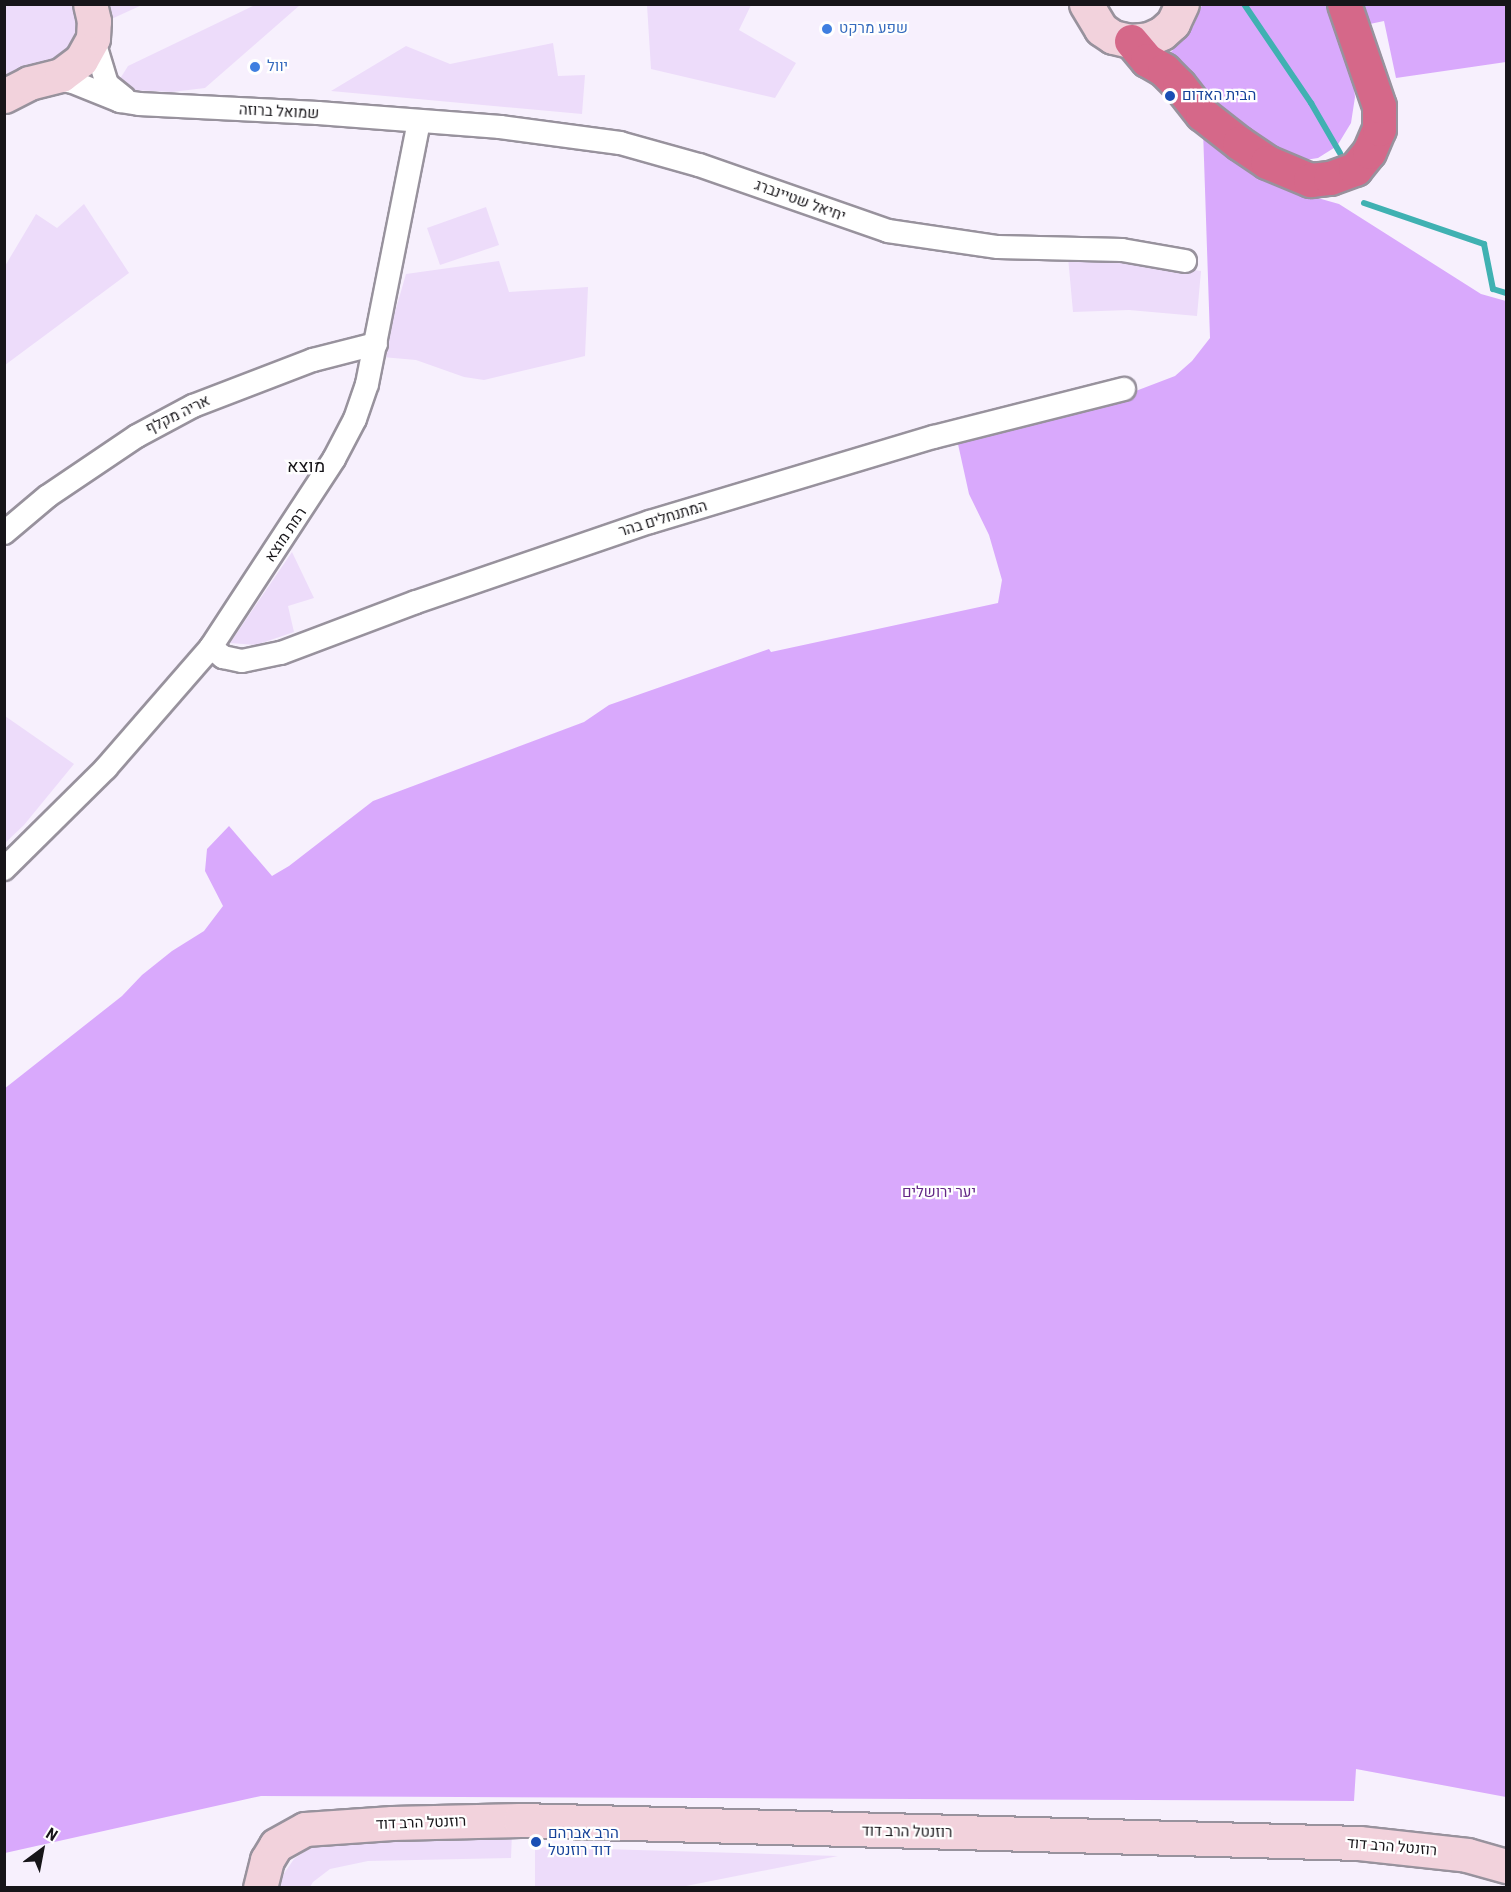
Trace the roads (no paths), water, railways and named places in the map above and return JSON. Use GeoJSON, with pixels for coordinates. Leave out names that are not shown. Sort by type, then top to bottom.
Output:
{"type":"FeatureCollection","features":[{"type":"Feature","properties":{"kind":"highway"},"geometry":{"type":"LineString","coordinates":[[1131,41],[1147,60],[1179,85],[1202,114],[1267,162],[1310,180],[1330,178],[1354,169],[1369,152],[1379,129],[1379,106],[1344,4]]}},
{"type":"Feature","properties":{"kind":"street"},"geometry":{"type":"LineString","coordinates":[[1058,4],[1094,17],[1113,37],[1131,41],[1156,36],[1175,16]]}},
{"type":"Feature","properties":{"kind":"street"},"geometry":{"type":"LineString","coordinates":[[4,96],[25,84],[61,75],[75,66],[86,53],[93,38],[94,21],[90,5]]}},
{"type":"Feature","properties":{"kind":"street"},"geometry":{"type":"LineString","coordinates":[[1175,16],[1170,60],[1197,99],[1221,122],[1282,162],[1313,171],[1340,164],[1360,147],[1370,131],[1379,129]]}},
{"type":"Feature","properties":{"kind":"street","name":"שמואל ברוזה"},"geometry":{"type":"LineString","coordinates":[[93,38],[107,84],[122,98],[139,104]]}},
{"type":"Feature","properties":{"kind":"street","name":"שמואל ברוזה"},"geometry":{"type":"LineString","coordinates":[[45,78],[74,82],[120,100],[139,104],[318,113],[419,122]]}},
{"type":"Feature","properties":{"kind":"street","name":"יחיאל שטיינברג"},"geometry":{"type":"LineString","coordinates":[[419,122],[500,127],[620,143],[699,165],[888,231],[998,247],[1122,250],[1185,261]]}},
{"type":"Feature","properties":{"kind":"street","name":"רמת מוצא"},"geometry":{"type":"LineString","coordinates":[[4,869],[106,768],[211,647],[334,459],[364,393],[376,344],[419,122]]}},
{"type":"Feature","properties":{"kind":"street","name":"אריה מקלף"},"geometry":{"type":"LineString","coordinates":[[4,533],[48,496],[137,436],[193,406],[313,360],[376,344]]}},
{"type":"Feature","properties":{"kind":"street","name":"המתנחלים בהר"},"geometry":{"type":"LineString","coordinates":[[211,647],[223,657],[243,661],[281,653],[524,564],[650,522],[934,437],[1124,389]]}},
{"type":"Feature","properties":{"kind":"street","name":"רוזנטל הרב דוד"},"geometry":{"type":"LineString","coordinates":[[260,1887],[267,1860],[276,1845],[305,1829],[392,1823],[554,1820],[808,1830],[1359,1843],[1467,1855],[1506,1866]]}},
{"type":"Feature","properties":{"kind":"waterway"},"geometry":{"type":"LineString","coordinates":[[1244,4],[1311,103],[1340,153]]}},
{"type":"Feature","properties":{"kind":"waterway"},"geometry":{"type":"LineString","coordinates":[[1364,203],[1484,244],[1493,289],[1506,293]]}},
{"type":"Feature","properties":{"kind":"place","name":"שפע מרקט"},"geometry":{"type":"Point","coordinates":[827,29]}},
{"type":"Feature","properties":{"kind":"place","name":"יוול"},"geometry":{"type":"Point","coordinates":[255,67]}},
{"type":"Feature","properties":{"kind":"place","name":"הבית האדום"},"geometry":{"type":"Point","coordinates":[1170,96]}},
{"type":"Feature","properties":{"kind":"place","name":"הרב אברהם דוד רוזנטל"},"geometry":{"type":"Point","coordinates":[536,1842]}},
{"type":"Feature","properties":{"kind":"district","name":"מוצא"},"geometry":{"type":"Point","coordinates":[306,466]}},
{"type":"Feature","properties":{"kind":"park label","name":"יער ירושלים"},"geometry":{"type":"Point","coordinates":[939,1193]}}]}
